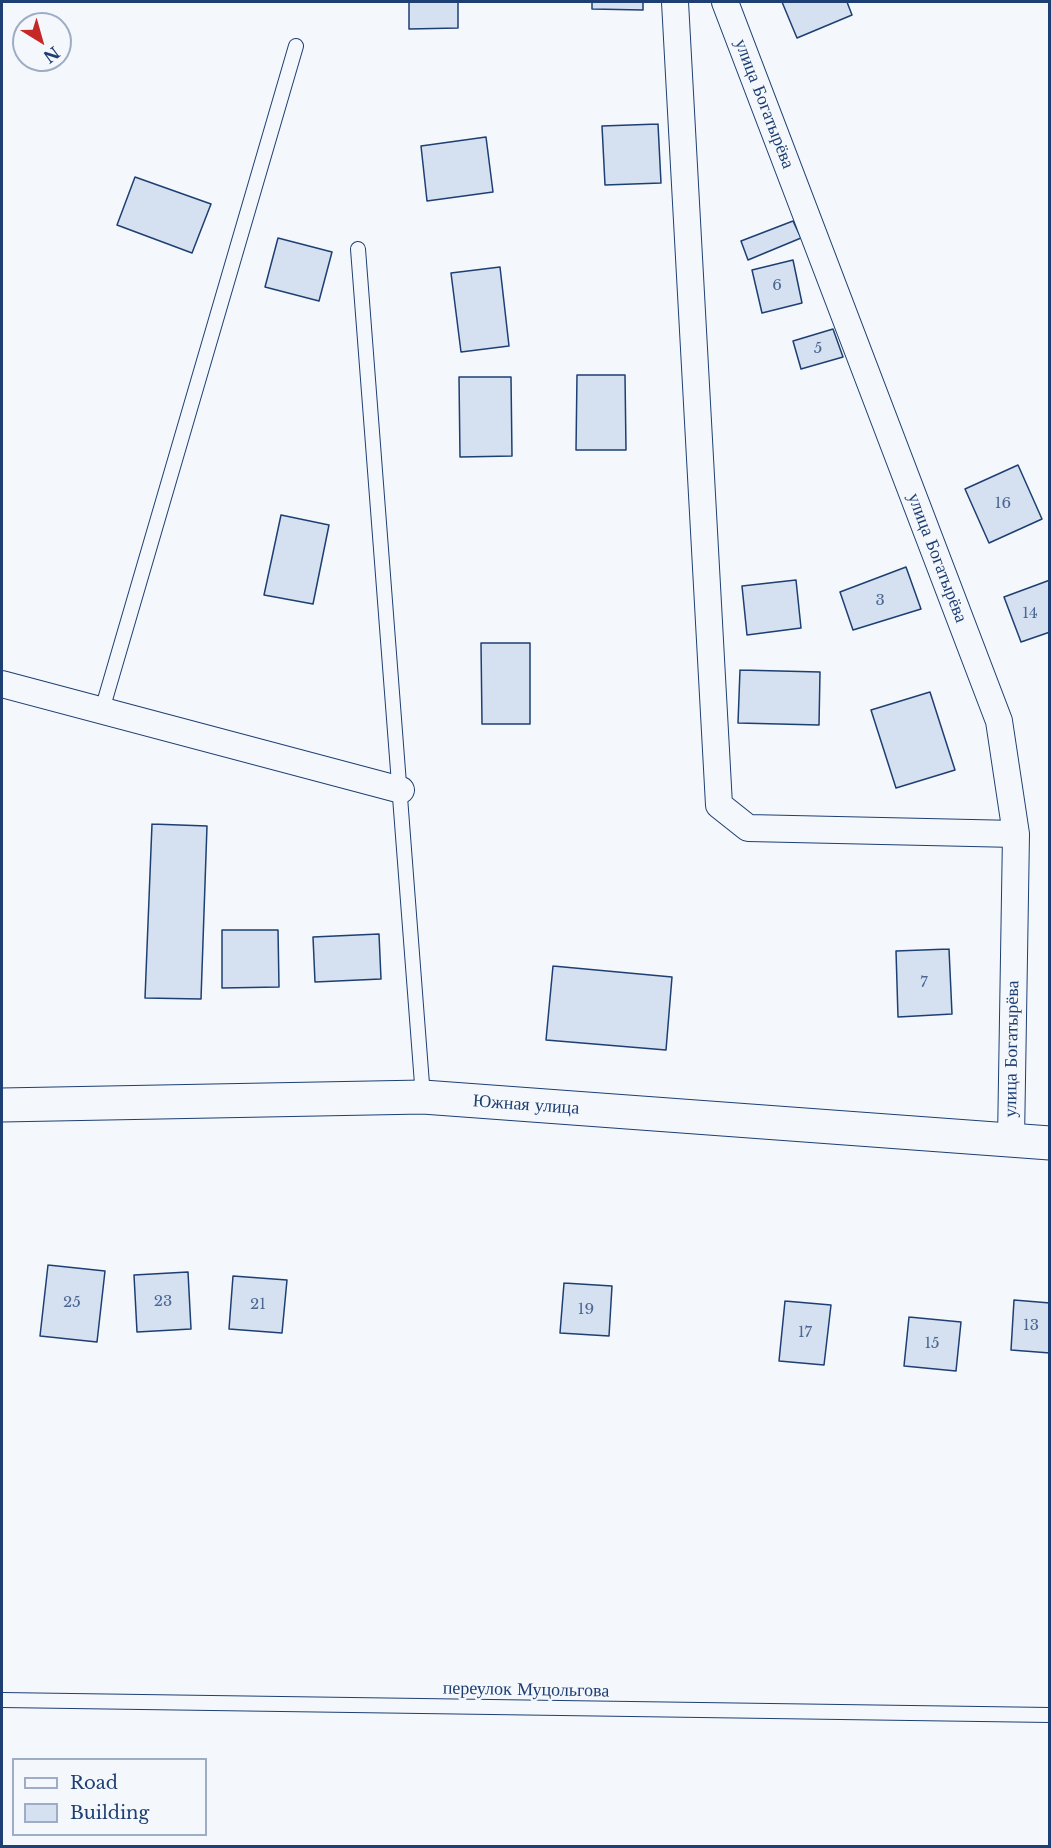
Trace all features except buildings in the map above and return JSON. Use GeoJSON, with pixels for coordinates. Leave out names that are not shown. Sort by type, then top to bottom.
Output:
{"type":"FeatureCollection","features":[{"type":"Feature","properties":{"kind":"street"},"geometry":{"type":"LineString","coordinates":[[675,2],[719,805],[748,828],[1016,834]]}},
{"type":"Feature","properties":{"kind":"street","name":"улица Богатырёва"},"geometry":{"type":"LineString","coordinates":[[725,2],[999,721],[1016,834],[1011,1140]]}},
{"type":"Feature","properties":{"kind":"street"},"geometry":{"type":"LineString","coordinates":[[2,684],[400,790]]}},
{"type":"Feature","properties":{"kind":"street","name":"Южная улица"},"geometry":{"type":"LineString","coordinates":[[2,1106],[423,1097],[1050,1143]]}},
{"type":"Feature","properties":{"kind":"lane"},"geometry":{"type":"LineString","coordinates":[[102,710],[296,46]]}},
{"type":"Feature","properties":{"kind":"lane"},"geometry":{"type":"LineString","coordinates":[[358,249],[423,1097]]}},
{"type":"Feature","properties":{"kind":"lane","name":"переулок Муцольгова"},"geometry":{"type":"LineString","coordinates":[[2,1700],[1050,1715]]}}]}
